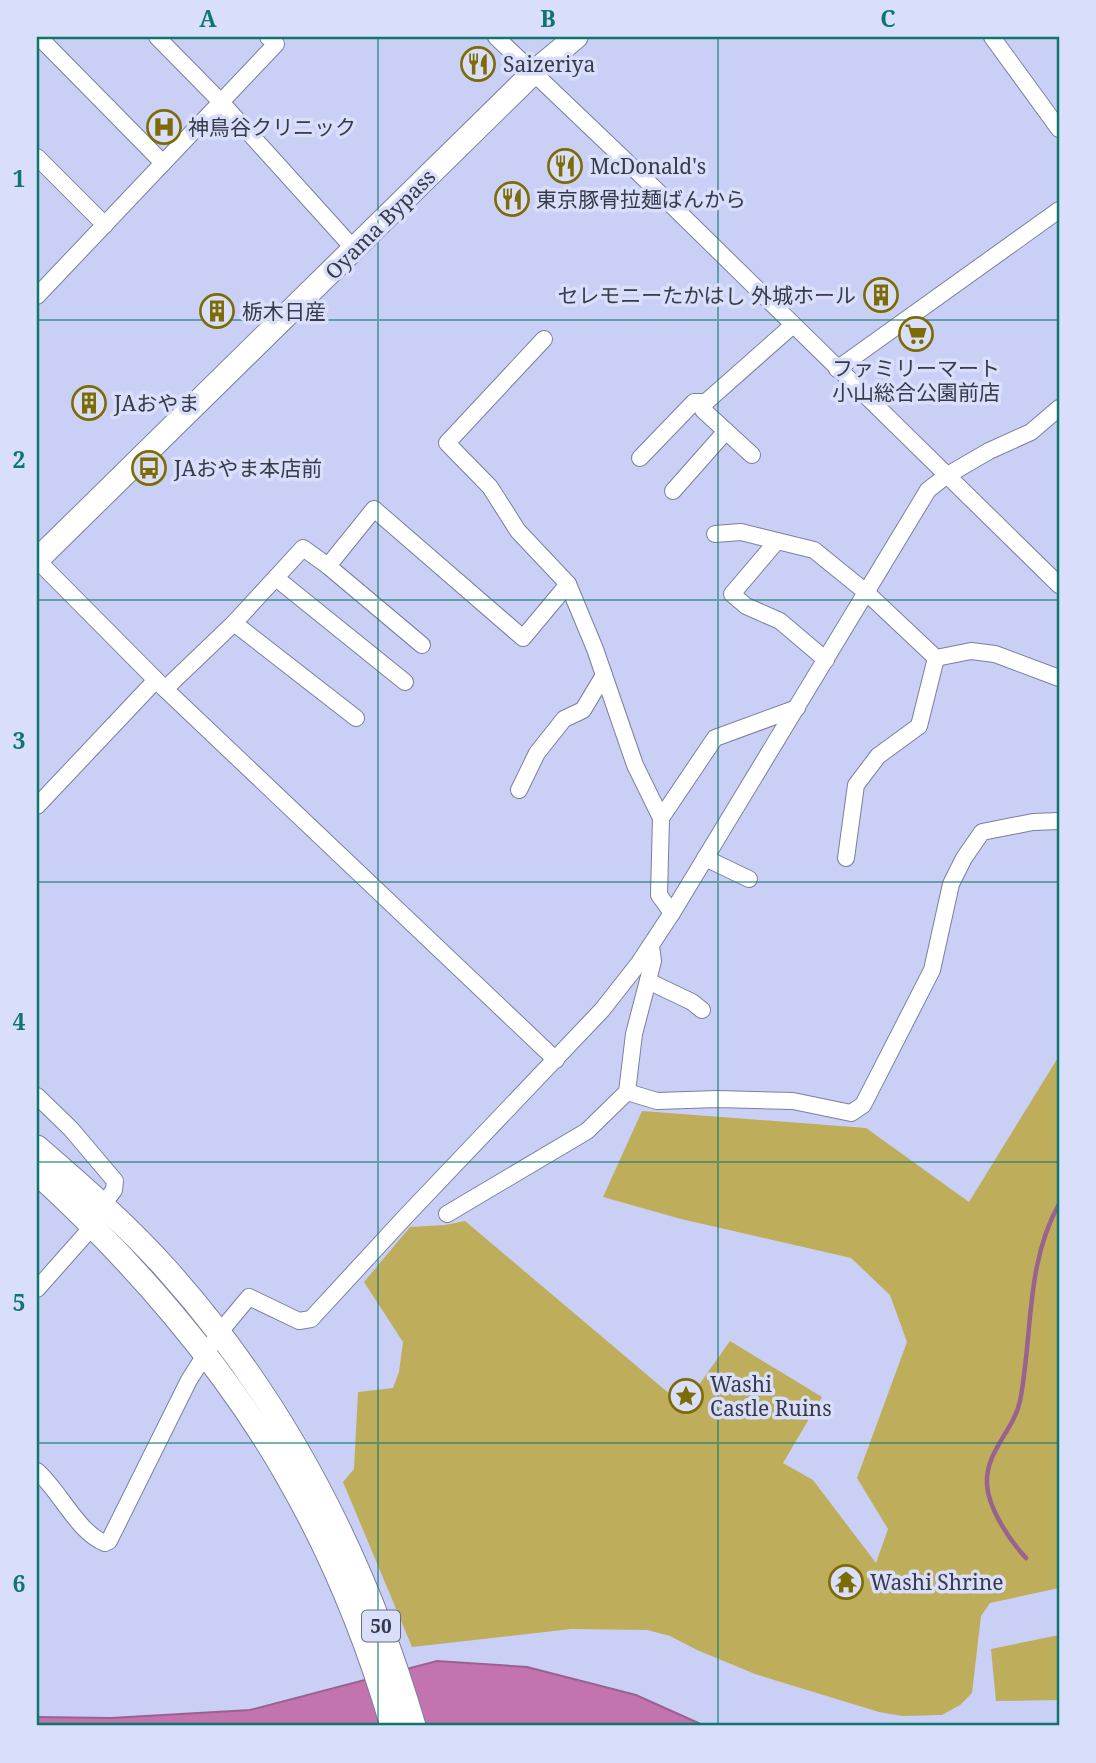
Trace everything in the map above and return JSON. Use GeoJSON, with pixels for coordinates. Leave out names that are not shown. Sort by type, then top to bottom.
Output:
{"type":"FeatureCollection","features":[{"type":"Feature","properties":{"kind":"highway","name":"Oyama Bypass"},"geometry":{"type":"LineString","coordinates":[[37,560],[534,72],[576,37]]}},
{"type":"Feature","properties":{"kind":"highway","name":"50"},"geometry":{"type":"LineString","coordinates":[[37,1147],[167,1270],[219,1333],[283,1424],[329,1532],[379,1623],[415,1726]]}},
{"type":"Feature","properties":{"kind":"highway","name":"50"},"geometry":{"type":"LineString","coordinates":[[37,1174],[144,1280],[227,1385],[329,1532],[392,1726]]}},
{"type":"Feature","properties":{"kind":"highway"},"geometry":{"type":"LineString","coordinates":[[37,1185],[86,1220]]}},
{"type":"Feature","properties":{"kind":"street"},"geometry":{"type":"LineString","coordinates":[[39,37],[163,163]]}},
{"type":"Feature","properties":{"kind":"street"},"geometry":{"type":"LineString","coordinates":[[157,37],[222,103],[354,249]]}},
{"type":"Feature","properties":{"kind":"street"},"geometry":{"type":"LineString","coordinates":[[37,296],[276,44],[268,37]]}},
{"type":"Feature","properties":{"kind":"street"},"geometry":{"type":"LineString","coordinates":[[496,37],[1059,585]]}},
{"type":"Feature","properties":{"kind":"street"},"geometry":{"type":"LineString","coordinates":[[992,37],[1059,129]]}},
{"type":"Feature","properties":{"kind":"street"},"geometry":{"type":"LineString","coordinates":[[37,157],[105,225]]}},
{"type":"Feature","properties":{"kind":"street"},"geometry":{"type":"LineString","coordinates":[[837,369],[1059,210]]}},
{"type":"Feature","properties":{"kind":"street"},"geometry":{"type":"LineString","coordinates":[[752,454],[703,410],[706,402],[793,325]]}},
{"type":"Feature","properties":{"kind":"street"},"geometry":{"type":"LineString","coordinates":[[544,339],[447,443],[490,487],[518,531],[568,584],[604,675],[635,765],[661,818],[659,895],[672,913]]}},
{"type":"Feature","properties":{"kind":"street"},"geometry":{"type":"LineString","coordinates":[[640,458],[694,402],[706,402]]}},
{"type":"Feature","properties":{"kind":"street"},"geometry":{"type":"LineString","coordinates":[[37,1471],[50,1483],[90,1535],[105,1543],[109,1541],[189,1380],[219,1333],[249,1297],[299,1321],[312,1319],[406,1216],[603,1010],[672,913],[928,490],[989,451],[1031,432],[1059,408]]}},
{"type":"Feature","properties":{"kind":"street"},"geometry":{"type":"LineString","coordinates":[[673,491],[726,431]]}},
{"type":"Feature","properties":{"kind":"street"},"geometry":{"type":"LineString","coordinates":[[328,566],[374,509],[523,638],[568,584]]}},
{"type":"Feature","properties":{"kind":"street"},"geometry":{"type":"LineString","coordinates":[[715,534],[741,532],[814,550],[867,593],[936,658]]}},
{"type":"Feature","properties":{"kind":"street"},"geometry":{"type":"LineString","coordinates":[[777,541],[732,594],[746,607],[780,621],[826,660]]}},
{"type":"Feature","properties":{"kind":"street"},"geometry":{"type":"LineString","coordinates":[[37,806],[160,685],[234,623],[303,548],[422,645]]}},
{"type":"Feature","properties":{"kind":"street"},"geometry":{"type":"LineString","coordinates":[[37,560],[160,685],[556,1060]]}},
{"type":"Feature","properties":{"kind":"street"},"geometry":{"type":"LineString","coordinates":[[276,578],[405,682]]}},
{"type":"Feature","properties":{"kind":"street"},"geometry":{"type":"LineString","coordinates":[[234,623],[356,718]]}},
{"type":"Feature","properties":{"kind":"street"},"geometry":{"type":"LineString","coordinates":[[936,658],[971,651],[996,654],[1059,678]]}},
{"type":"Feature","properties":{"kind":"street"},"geometry":{"type":"LineString","coordinates":[[846,858],[856,785],[878,756],[919,726],[936,658]]}},
{"type":"Feature","properties":{"kind":"street"},"geometry":{"type":"LineString","coordinates":[[519,789],[537,753],[564,719],[583,710],[604,675]]}},
{"type":"Feature","properties":{"kind":"street"},"geometry":{"type":"LineString","coordinates":[[661,818],[715,738],[797,708]]}},
{"type":"Feature","properties":{"kind":"street"},"geometry":{"type":"LineString","coordinates":[[627,1092],[657,1101],[793,1101],[851,1113],[863,1105],[932,970],[951,884],[964,858],[982,832],[1033,822],[1059,821]]}},
{"type":"Feature","properties":{"kind":"street"},"geometry":{"type":"LineString","coordinates":[[705,858],[749,879]]}},
{"type":"Feature","properties":{"kind":"street"},"geometry":{"type":"LineString","coordinates":[[447,1214],[587,1131],[627,1092],[634,1034],[653,961],[651,946]]}},
{"type":"Feature","properties":{"kind":"street"},"geometry":{"type":"LineString","coordinates":[[648,981],[692,1002],[702,1010]]}},
{"type":"Feature","properties":{"kind":"street"},"geometry":{"type":"LineString","coordinates":[[37,1096],[71,1129],[115,1181],[114,1190],[102,1206]]}},
{"type":"Feature","properties":{"kind":"street"},"geometry":{"type":"LineString","coordinates":[[37,1289],[86,1220]]}},
{"type":"Feature","properties":{"kind":"shaded area"},"geometry":{"type":"Polygon","coordinates":[[[1059,1056],[1059,1588],[990,1603],[981,1616],[972,1693],[960,1705],[942,1715],[902,1716],[879,1712],[755,1674],[670,1636],[647,1630],[571,1629],[412,1647],[343,1482],[354,1469],[358,1392],[393,1388],[399,1372],[403,1342],[364,1282],[410,1227],[465,1221],[684,1406],[730,1341],[822,1397],[783,1463],[813,1480],[876,1563],[888,1529],[857,1478],[907,1342],[890,1295],[851,1258],[681,1219],[603,1197],[642,1111],[866,1128],[969,1202],[1059,1056]]]}},
{"type":"Feature","properties":{"kind":"shaded area"},"geometry":{"type":"Polygon","coordinates":[[[1059,1635],[1059,1700],[996,1701],[991,1649],[1059,1635]]]}},
{"type":"Feature","properties":{"kind":"shaded area"},"geometry":{"type":"Polygon","coordinates":[[[437,1661],[527,1667],[636,1695],[705,1726],[37,1726],[37,1717],[111,1718],[250,1710],[437,1661]]]}},
{"type":"Feature","properties":{"kind":"waterway"},"geometry":{"type":"LineString","coordinates":[[1026,1558],[1013,1543],[991,1503],[987,1484],[988,1472],[990,1462],[1017,1412],[1020,1401],[1035,1276],[1040,1251],[1059,1204]]}},
{"type":"Feature","properties":{"kind":"place","name":"Saizeriya"},"geometry":{"type":"Point","coordinates":[478,64]}},
{"type":"Feature","properties":{"kind":"place","name":"神鳥谷クリニック"},"geometry":{"type":"Point","coordinates":[164,127]}},
{"type":"Feature","properties":{"kind":"place","name":"McDonald's"},"geometry":{"type":"Point","coordinates":[565,166]}},
{"type":"Feature","properties":{"kind":"place","name":"東京豚骨拉麺ばんから"},"geometry":{"type":"Point","coordinates":[512,199]}},
{"type":"Feature","properties":{"kind":"place","name":"セレモニーたかはし 外城ホール"},"geometry":{"type":"Point","coordinates":[881,295]}},
{"type":"Feature","properties":{"kind":"place","name":"栃木日産"},"geometry":{"type":"Point","coordinates":[217,311]}},
{"type":"Feature","properties":{"kind":"place","name":"ファミリーマート 小山総合公園前店"},"geometry":{"type":"Point","coordinates":[916,334]}},
{"type":"Feature","properties":{"kind":"place","name":"JAおやま"},"geometry":{"type":"Point","coordinates":[89,403]}},
{"type":"Feature","properties":{"kind":"place","name":"JAおやま本店前"},"geometry":{"type":"Point","coordinates":[149,468]}},
{"type":"Feature","properties":{"kind":"place","name":"Washi Castle Ruins"},"geometry":{"type":"Point","coordinates":[686,1396]}},
{"type":"Feature","properties":{"kind":"place","name":"Washi Shrine"},"geometry":{"type":"Point","coordinates":[846,1582]}}]}
